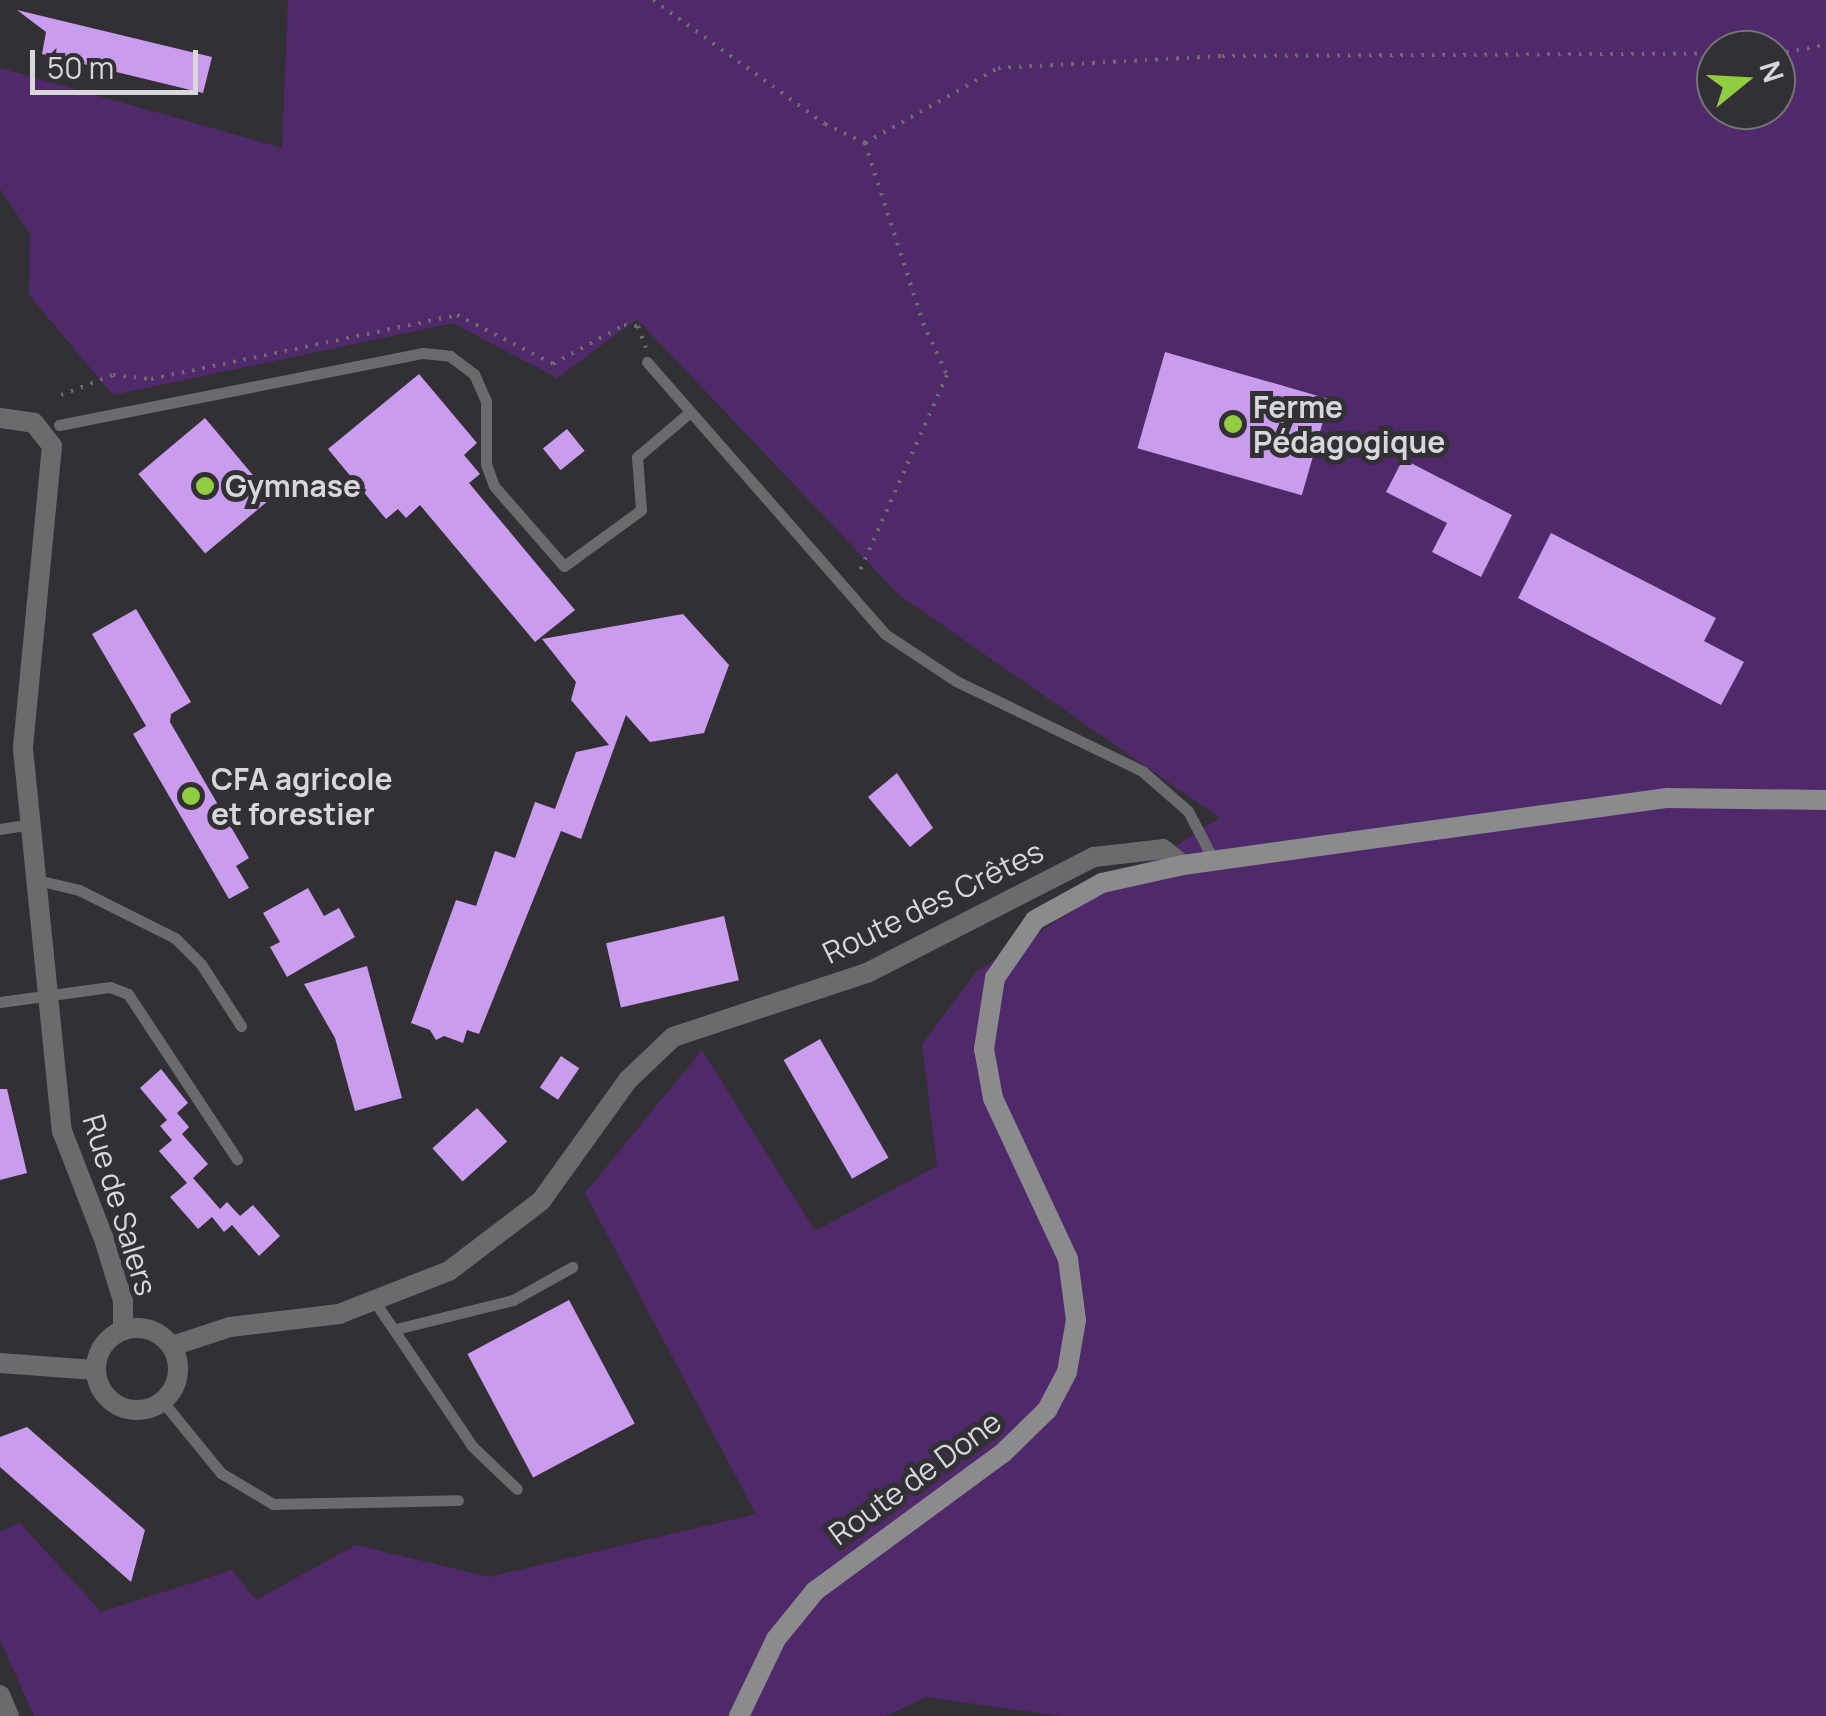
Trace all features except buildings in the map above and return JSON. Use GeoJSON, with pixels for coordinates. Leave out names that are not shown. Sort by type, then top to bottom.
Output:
{"type":"FeatureCollection","features":[{"type":"Feature","properties":{"kind":"street","name":"Rue de Salers"},"geometry":{"type":"LineString","coordinates":[[0,418],[34,423],[52,446],[24,749],[62,1131],[116,1278],[122,1330]]}},
{"type":"Feature","properties":{"kind":"street","name":"Route des Crêtes"},"geometry":{"type":"LineString","coordinates":[[172,1346],[230,1328],[312,1319],[375,1302],[448,1271],[508,1232],[566,1171],[628,1080],[673,1037],[868,972],[1094,857],[1163,848],[1183,865],[1667,798],[1826,800]]}},
{"type":"Feature","properties":{"kind":"street","name":"Route de Done"},"geometry":{"type":"LineString","coordinates":[[739,1716],[776,1639],[814,1591],[1003,1454],[1059,1392],[1076,1320],[1068,1259],[994,1098],[984,1049],[986,1006],[1019,937],[1051,908],[1102,883],[1183,865]]}},
{"type":"Feature","properties":{"kind":"street"},"geometry":{"type":"LineString","coordinates":[[122,1330],[152,1330],[172,1346],[178,1373],[163,1402],[141,1410],[116,1405],[95,1370],[102,1346],[122,1330]]}},
{"type":"Feature","properties":{"kind":"street"},"geometry":{"type":"LineString","coordinates":[[0,1363],[95,1370]]}},
{"type":"Feature","properties":{"kind":"street"},"geometry":{"type":"LineString","coordinates":[[0,1696],[9,1716]]}},
{"type":"Feature","properties":{"kind":"lane"},"geometry":{"type":"LineString","coordinates":[[59,425],[423,353],[450,356],[474,374],[486,401],[486,464],[494,486],[564,566],[641,510],[636,457],[690,412]]}},
{"type":"Feature","properties":{"kind":"lane"},"geometry":{"type":"LineString","coordinates":[[646,362],[885,634],[956,682],[1142,771],[1188,812],[1215,862]]}},
{"type":"Feature","properties":{"kind":"lane"},"geometry":{"type":"LineString","coordinates":[[0,828],[31,824]]}},
{"type":"Feature","properties":{"kind":"lane"},"geometry":{"type":"LineString","coordinates":[[37,880],[79,890],[174,938],[201,964],[240,1026]]}},
{"type":"Feature","properties":{"kind":"lane"},"geometry":{"type":"LineString","coordinates":[[0,1002],[110,987],[128,994],[236,1159]]}},
{"type":"Feature","properties":{"kind":"lane"},"geometry":{"type":"LineString","coordinates":[[396,1329],[514,1300],[572,1267]]}},
{"type":"Feature","properties":{"kind":"lane"},"geometry":{"type":"LineString","coordinates":[[375,1302],[472,1446],[516,1489]]}},
{"type":"Feature","properties":{"kind":"lane"},"geometry":{"type":"LineString","coordinates":[[163,1402],[221,1473],[273,1504],[458,1500]]}},
{"type":"Feature","properties":{"kind":"path"},"geometry":{"type":"LineString","coordinates":[[652,0],[825,124],[865,142],[923,324],[947,375],[848,593]]}},
{"type":"Feature","properties":{"kind":"path"},"geometry":{"type":"LineString","coordinates":[[1796,50],[1826,45]]}},
{"type":"Feature","properties":{"kind":"path"},"geometry":{"type":"LineString","coordinates":[[865,142],[998,68],[1222,56],[1696,53]]}},
{"type":"Feature","properties":{"kind":"shaded area"},"geometry":{"type":"Polygon","coordinates":[[[288,0],[1826,0],[1826,1716],[1059,1716],[926,1697],[886,1716],[34,1716],[0,1640],[0,1532],[20,1523],[101,1612],[232,1570],[256,1600],[356,1545],[489,1577],[756,1514],[585,1193],[702,1050],[815,1231],[937,1166],[922,1044],[977,971],[1220,818],[898,594],[637,319],[557,378],[453,323],[113,395],[29,295],[30,234],[0,189],[0,68],[282,148],[288,0]]]}},
{"type":"Feature","properties":{"kind":"place","name":"Ferme Pédagogique"},"geometry":{"type":"Point","coordinates":[1233,424]}},
{"type":"Feature","properties":{"kind":"place","name":"Gymnase"},"geometry":{"type":"Point","coordinates":[205,486]}},
{"type":"Feature","properties":{"kind":"place","name":"CFA agricole et forestier"},"geometry":{"type":"Point","coordinates":[191,796]}}]}
